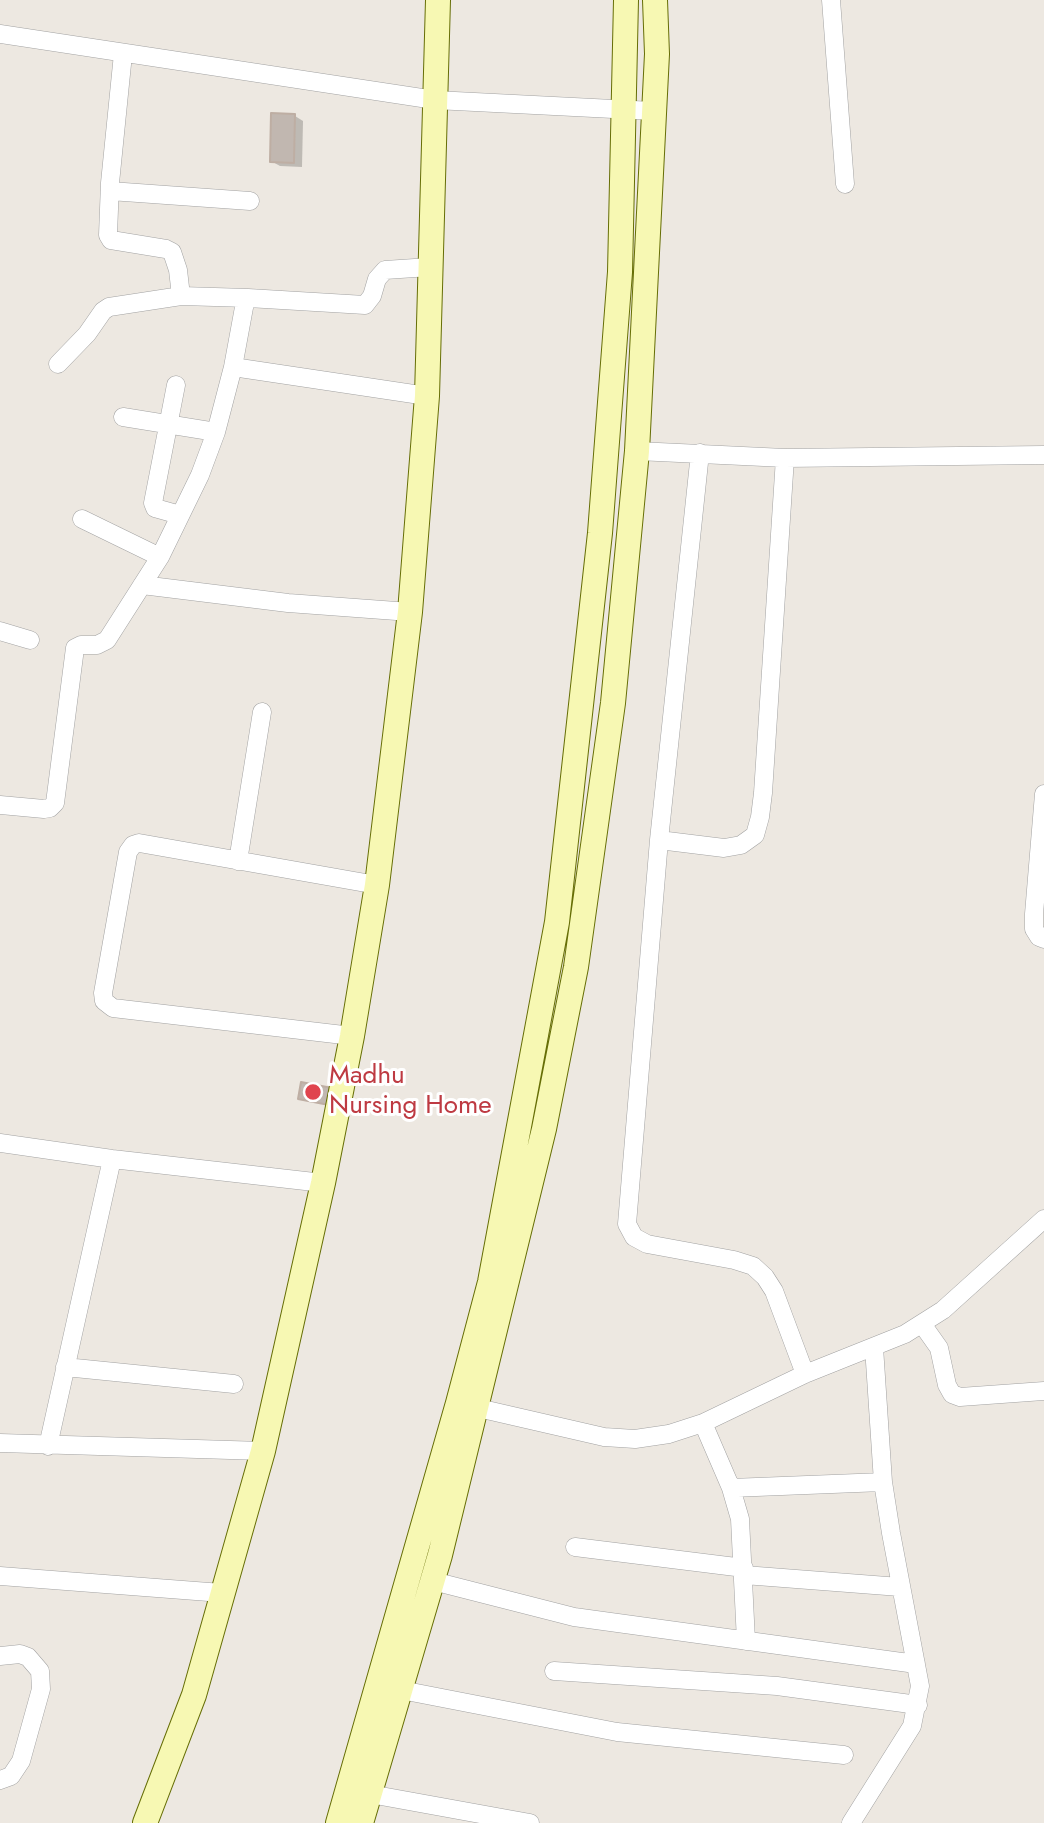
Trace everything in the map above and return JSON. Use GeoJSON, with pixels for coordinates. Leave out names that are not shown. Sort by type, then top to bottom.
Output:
{"type":"FeatureCollection","features":[{"type":"Feature","properties":{"kind":"main road"},"geometry":{"type":"LineString","coordinates":[[148,1821],[194,1695],[264,1451],[323,1183],[352,1036],[377,885],[410,612],[427,396],[438,0]]}},
{"type":"Feature","properties":{"kind":"main road"},"geometry":{"type":"LineString","coordinates":[[361,1823],[433,1581],[557,922],[600,533],[620,272],[626,0]]}},
{"type":"Feature","properties":{"kind":"main road"},"geometry":{"type":"LineString","coordinates":[[338,1823],[467,1405],[544,1129],[576,967],[613,703],[637,451],[657,54],[655,0]]}},
{"type":"Feature","properties":{"kind":"street"},"geometry":{"type":"LineString","coordinates":[[831,0],[845,184]]}},
{"type":"Feature","properties":{"kind":"street"},"geometry":{"type":"LineString","coordinates":[[0,34],[435,100],[622,107],[653,111]]}},
{"type":"Feature","properties":{"kind":"street"},"geometry":{"type":"LineString","coordinates":[[123,54],[108,236],[111,240],[166,248],[172,252],[178,270],[181,296]]}},
{"type":"Feature","properties":{"kind":"street"},"geometry":{"type":"LineString","coordinates":[[110,191],[250,201]]}},
{"type":"Feature","properties":{"kind":"street"},"geometry":{"type":"LineString","coordinates":[[58,364],[109,307],[181,296],[365,305],[372,296],[377,279],[385,270],[430,267]]}},
{"type":"Feature","properties":{"kind":"street"},"geometry":{"type":"LineString","coordinates":[[0,809],[50,808],[55,803],[75,648],[81,645],[97,645],[107,640],[160,557],[200,475],[216,432],[248,298]]}},
{"type":"Feature","properties":{"kind":"street"},"geometry":{"type":"LineString","coordinates":[[233,368],[427,396]]}},
{"type":"Feature","properties":{"kind":"street"},"geometry":{"type":"LineString","coordinates":[[176,385],[153,503],[155,508],[180,515]]}},
{"type":"Feature","properties":{"kind":"street"},"geometry":{"type":"LineString","coordinates":[[123,417],[216,432]]}},
{"type":"Feature","properties":{"kind":"street"},"geometry":{"type":"LineString","coordinates":[[637,451],[785,458],[1044,455]]}},
{"type":"Feature","properties":{"kind":"street"},"geometry":{"type":"LineString","coordinates":[[700,453],[659,840],[628,1224],[634,1237],[647,1244],[753,1266],[765,1277],[774,1291],[805,1374]]}},
{"type":"Feature","properties":{"kind":"street"},"geometry":{"type":"LineString","coordinates":[[659,840],[724,848],[741,845],[755,835],[763,793],[785,458]]}},
{"type":"Feature","properties":{"kind":"street"},"geometry":{"type":"LineString","coordinates":[[82,519],[160,557]]}},
{"type":"Feature","properties":{"kind":"street"},"geometry":{"type":"LineString","coordinates":[[142,585],[288,603],[410,612]]}},
{"type":"Feature","properties":{"kind":"street"},"geometry":{"type":"LineString","coordinates":[[0,631],[30,640]]}},
{"type":"Feature","properties":{"kind":"street"},"geometry":{"type":"LineString","coordinates":[[238,861],[262,712]]}},
{"type":"Feature","properties":{"kind":"street"},"geometry":{"type":"LineString","coordinates":[[1044,793],[1034,929],[1039,937],[1044,939]]}},
{"type":"Feature","properties":{"kind":"street"},"geometry":{"type":"LineString","coordinates":[[352,1036],[113,1008],[104,1002],[103,993],[128,852],[133,845],[139,843],[377,885]]}},
{"type":"Feature","properties":{"kind":"street"},"geometry":{"type":"LineString","coordinates":[[0,1143],[112,1159],[323,1183]]}},
{"type":"Feature","properties":{"kind":"street"},"geometry":{"type":"LineString","coordinates":[[48,1446],[112,1159]]}},
{"type":"Feature","properties":{"kind":"street"},"geometry":{"type":"LineString","coordinates":[[467,1405],[604,1437],[635,1439],[669,1434],[703,1423],[805,1374],[892,1340],[922,1324],[972,1286],[1044,1219]]}},
{"type":"Feature","properties":{"kind":"street"},"geometry":{"type":"LineString","coordinates":[[922,1324],[939,1348],[947,1385],[952,1394],[960,1397],[1044,1391]]}},
{"type":"Feature","properties":{"kind":"street"},"geometry":{"type":"LineString","coordinates":[[851,1823],[912,1726],[920,1686],[883,1482],[874,1347]]}},
{"type":"Feature","properties":{"kind":"street"},"geometry":{"type":"LineString","coordinates":[[65,1367],[234,1384]]}},
{"type":"Feature","properties":{"kind":"street"},"geometry":{"type":"LineString","coordinates":[[703,1423],[731,1488],[740,1519],[746,1641]]}},
{"type":"Feature","properties":{"kind":"street"},"geometry":{"type":"LineString","coordinates":[[0,1443],[264,1451]]}},
{"type":"Feature","properties":{"kind":"street"},"geometry":{"type":"LineString","coordinates":[[731,1488],[883,1482]]}},
{"type":"Feature","properties":{"kind":"street"},"geometry":{"type":"LineString","coordinates":[[575,1547],[744,1571],[900,1587]]}},
{"type":"Feature","properties":{"kind":"street"},"geometry":{"type":"LineString","coordinates":[[0,1576],[222,1593]]}},
{"type":"Feature","properties":{"kind":"street"},"geometry":{"type":"LineString","coordinates":[[433,1581],[574,1617],[916,1664]]}},
{"type":"Feature","properties":{"kind":"street"},"geometry":{"type":"LineString","coordinates":[[0,1656],[20,1654],[28,1657],[40,1671],[40,1689],[21,1761],[11,1776],[0,1780]]}},
{"type":"Feature","properties":{"kind":"street"},"geometry":{"type":"LineString","coordinates":[[554,1671],[777,1686],[918,1705]]}},
{"type":"Feature","properties":{"kind":"street"},"geometry":{"type":"LineString","coordinates":[[401,1690],[617,1732],[844,1755]]}},
{"type":"Feature","properties":{"kind":"street"},"geometry":{"type":"LineString","coordinates":[[370,1794],[530,1823]]}},
{"type":"Feature","properties":{"kind":"building"},"geometry":{"type":"Polygon","coordinates":[[[271,113],[295,114],[294,163],[270,162],[271,113]]]}},
{"type":"Feature","properties":{"kind":"building"},"geometry":{"type":"Polygon","coordinates":[[[301,1082],[332,1088],[329,1105],[298,1099],[301,1082]]]}},
{"type":"Feature","properties":{"kind":"place","name":"Madhu Nursing Home"},"geometry":{"type":"Point","coordinates":[313,1092]}}]}
